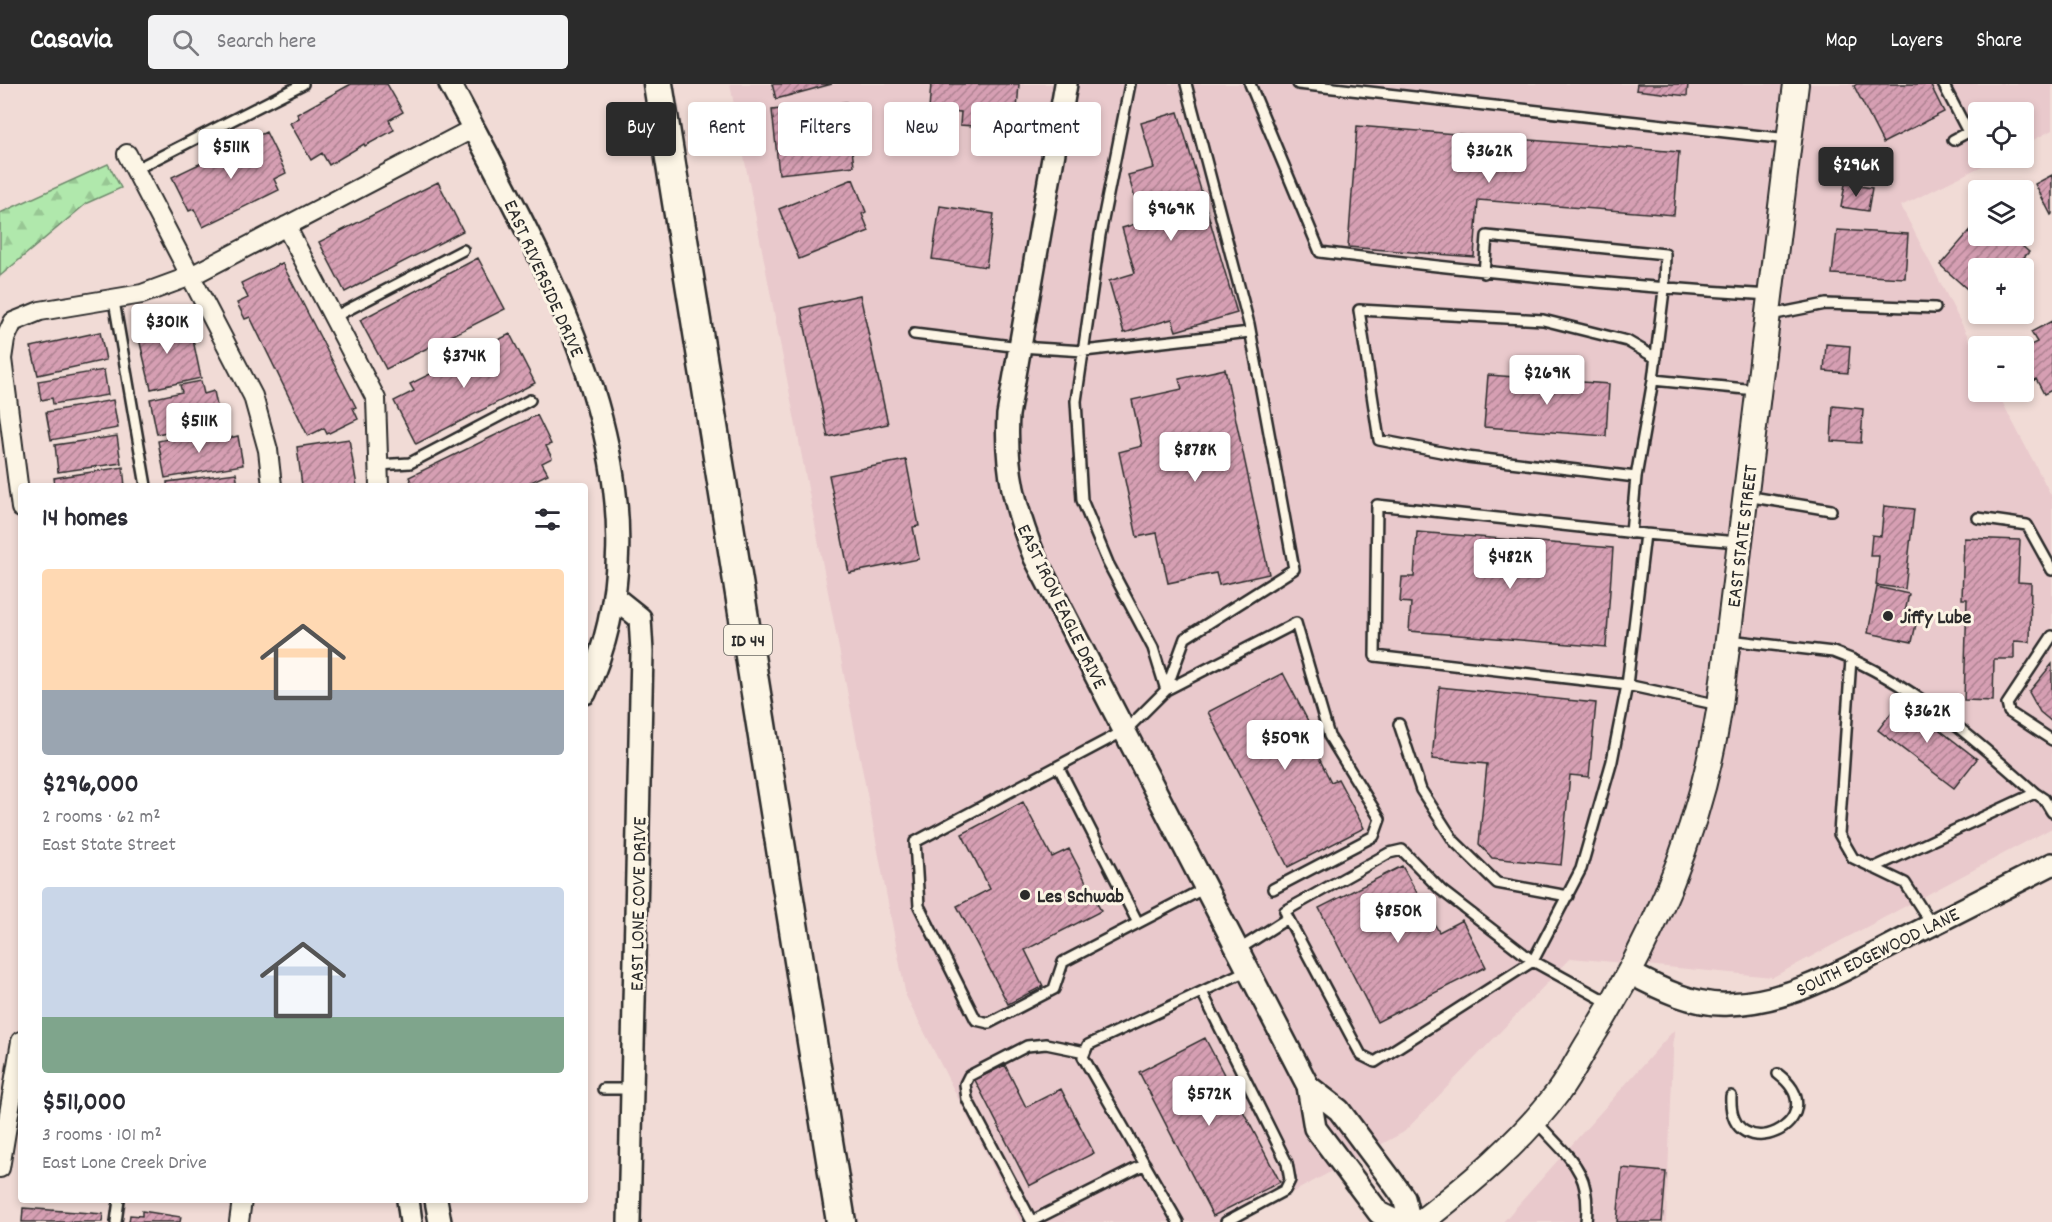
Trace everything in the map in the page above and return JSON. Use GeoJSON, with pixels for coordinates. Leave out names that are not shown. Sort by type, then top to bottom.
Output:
{"type":"FeatureCollection","features":[{"type":"Feature","properties":{"kind":"highway","name":"ID 44"},"geometry":{"type":"LineString","coordinates":[[658,84],[841,1222]]}},
{"type":"Feature","properties":{"kind":"main road","name":"EAST STATE STREET"},"geometry":{"type":"LineString","coordinates":[[1630,973],[1677,873],[1704,792],[1729,640],[1796,84]]}},
{"type":"Feature","properties":{"kind":"main road"},"geometry":{"type":"LineString","coordinates":[[1422,1222],[1453,1197],[1534,1119],[1559,1091],[1613,1005],[1630,973]]}},
{"type":"Feature","properties":{"kind":"street","name":"EAST RIVERSIDE DRIVE"},"geometry":{"type":"LineString","coordinates":[[450,84],[540,257],[586,367],[613,480],[618,521],[615,598],[604,644],[588,685]]}},
{"type":"Feature","properties":{"kind":"street","name":"EAST IRON EAGLE DRIVE"},"geometry":{"type":"LineString","coordinates":[[1066,84],[1008,415],[1006,442],[1008,466],[1017,514],[1035,558],[1126,730],[1308,1086],[1315,1128],[1379,1213],[1398,1222]]}},
{"type":"Feature","properties":{"kind":"street"},"geometry":{"type":"LineString","coordinates":[[18,484],[2,359],[5,339],[13,322],[40,311],[114,301],[142,294],[191,276],[474,128]]}},
{"type":"Feature","properties":{"kind":"street"},"geometry":{"type":"LineString","coordinates":[[131,161],[253,396],[268,450],[272,483]]}},
{"type":"Feature","properties":{"kind":"street"},"geometry":{"type":"LineString","coordinates":[[286,226],[376,399],[379,483]]}},
{"type":"Feature","properties":{"kind":"street","name":"EAST LONE COVE DRIVE"},"geometry":{"type":"LineString","coordinates":[[615,598],[640,618],[642,652],[629,1222]]}},
{"type":"Feature","properties":{"kind":"street","name":"SOUTH EDGEWOOD LANE"},"geometry":{"type":"LineString","coordinates":[[1630,973],[1660,990],[1704,1002],[1728,1005],[1771,999],[1818,983],[2052,864]]}},
{"type":"Feature","properties":{"kind":"street"},"geometry":{"type":"LineString","coordinates":[[0,1168],[18,1059]]}},
{"type":"Feature","properties":{"kind":"street","name":"EAST IRON EAGLE DRIVE"},"geometry":{"type":"LineString","coordinates":[[1308,1086],[1339,1110],[1404,1198],[1410,1222]]}},
{"type":"Feature","properties":{"kind":"street"},"geometry":{"type":"LineString","coordinates":[[239,1222],[242,1203]]}},
{"type":"Feature","properties":{"kind":"street"},"geometry":{"type":"LineString","coordinates":[[408,1203],[411,1222]]}},
{"type":"Feature","properties":{"kind":"street"},"geometry":{"type":"LineString","coordinates":[[437,1203],[440,1222]]}},
{"type":"Feature","properties":{"kind":"lane"},"geometry":{"type":"LineString","coordinates":[[131,161],[303,84]]}},
{"type":"Feature","properties":{"kind":"lane"},"geometry":{"type":"LineString","coordinates":[[1130,84],[1100,235],[1076,401],[1082,500],[1108,563],[1153,648],[1166,690]]}},
{"type":"Feature","properties":{"kind":"lane"},"geometry":{"type":"LineString","coordinates":[[1166,690],[1185,638],[1294,569],[1250,332],[1186,84]]}},
{"type":"Feature","properties":{"kind":"lane"},"geometry":{"type":"LineString","coordinates":[[1250,84],[1320,252],[1484,273],[1664,290],[1769,306],[1826,304],[1935,308]]}},
{"type":"Feature","properties":{"kind":"lane"},"geometry":{"type":"LineString","coordinates":[[1298,84],[1789,139]]}},
{"type":"Feature","properties":{"kind":"lane"},"geometry":{"type":"LineString","coordinates":[[1944,84],[1968,132],[1953,140]]}},
{"type":"Feature","properties":{"kind":"lane"},"geometry":{"type":"LineString","coordinates":[[1484,273],[1487,236],[1665,254],[1664,290],[1656,358],[1636,477],[1631,533]]}},
{"type":"Feature","properties":{"kind":"lane"},"geometry":{"type":"LineString","coordinates":[[334,317],[463,250]]}},
{"type":"Feature","properties":{"kind":"lane"},"geometry":{"type":"LineString","coordinates":[[114,301],[145,483]]}},
{"type":"Feature","properties":{"kind":"lane"},"geometry":{"type":"LineString","coordinates":[[1636,477],[1467,457],[1379,440],[1359,310],[1543,320],[1627,341],[1656,358]]}},
{"type":"Feature","properties":{"kind":"lane"},"geometry":{"type":"LineString","coordinates":[[914,334],[1020,347],[1084,351],[1250,332]]}},
{"type":"Feature","properties":{"kind":"lane"},"geometry":{"type":"LineString","coordinates":[[1653,380],[1759,390]]}},
{"type":"Feature","properties":{"kind":"lane"},"geometry":{"type":"LineString","coordinates":[[378,465],[410,462],[530,400]]}},
{"type":"Feature","properties":{"kind":"lane"},"geometry":{"type":"LineString","coordinates":[[1746,496],[1831,510]]}},
{"type":"Feature","properties":{"kind":"lane"},"geometry":{"type":"LineString","coordinates":[[1720,705],[1627,685],[1375,656],[1377,505],[1631,533],[1741,542]]}},
{"type":"Feature","properties":{"kind":"lane"},"geometry":{"type":"LineString","coordinates":[[1978,518],[2027,525],[2052,570]]}},
{"type":"Feature","properties":{"kind":"lane"},"geometry":{"type":"LineString","coordinates":[[1613,1005],[1533,960],[1441,890],[1402,850],[1389,853],[1285,911],[1361,1055],[1376,1062],[1533,960],[1581,869],[1612,761],[1627,685],[1645,534]]}},
{"type":"Feature","properties":{"kind":"lane"},"geometry":{"type":"LineString","coordinates":[[1205,888],[1063,962],[1054,989],[990,1023],[976,1020],[919,906],[915,842],[1126,730],[1166,690],[1296,623],[1329,736],[1380,819],[1374,836],[1273,890]]}},
{"type":"Feature","properties":{"kind":"lane"},"geometry":{"type":"LineString","coordinates":[[2052,636],[2007,704],[2009,712],[2052,740]]}},
{"type":"Feature","properties":{"kind":"lane"},"geometry":{"type":"LineString","coordinates":[[1729,640],[1833,652],[1886,674],[1993,755],[2043,799],[2052,812]]}},
{"type":"Feature","properties":{"kind":"lane"},"geometry":{"type":"LineString","coordinates":[[1851,659],[1839,834],[1853,858],[1905,883],[1932,925]]}},
{"type":"Feature","properties":{"kind":"lane"},"geometry":{"type":"LineString","coordinates":[[1399,724],[1421,790],[1455,841],[1497,883],[1568,896]]}},
{"type":"Feature","properties":{"kind":"lane"},"geometry":{"type":"LineString","coordinates":[[1058,766],[1138,922]]}},
{"type":"Feature","properties":{"kind":"lane"},"geometry":{"type":"LineString","coordinates":[[1873,868],[2035,793]]}},
{"type":"Feature","properties":{"kind":"lane"},"geometry":{"type":"LineString","coordinates":[[1238,950],[1288,918]]}},
{"type":"Feature","properties":{"kind":"lane"},"geometry":{"type":"LineString","coordinates":[[1178,1222],[1083,1057],[1088,1045],[1248,970]]}},
{"type":"Feature","properties":{"kind":"lane"},"geometry":{"type":"LineString","coordinates":[[1202,992],[1287,1163],[1290,1180],[1285,1190],[1226,1222]]}},
{"type":"Feature","properties":{"kind":"lane"},"geometry":{"type":"LineString","coordinates":[[1085,1052],[1046,1044],[1027,1046],[969,1076],[965,1084],[968,1099],[1032,1221],[1144,1164]]}},
{"type":"Feature","properties":{"kind":"lane"},"geometry":{"type":"LineString","coordinates":[[1731,1096],[1734,1118],[1750,1134],[1761,1136],[1782,1130],[1795,1112],[1796,1101],[1793,1090],[1778,1074]]}},
{"type":"Feature","properties":{"kind":"lane"},"geometry":{"type":"LineString","coordinates":[[603,1089],[632,1089]]}},
{"type":"Feature","properties":{"kind":"lane"},"geometry":{"type":"LineString","coordinates":[[1534,1119],[1580,1171],[1587,1186],[1586,1222]]}},
{"type":"Feature","properties":{"kind":"lane"},"geometry":{"type":"LineString","coordinates":[[116,1222],[119,1203]]}},
{"type":"Feature","properties":{"kind":"shaded area"},"geometry":{"type":"Polygon","coordinates":[[[730,84],[2052,84],[2052,130],[2034,140],[2034,102],[1968,102],[1968,168],[1978,168],[1901,206],[1968,337],[1968,402],[2002,402],[2052,497],[2052,828],[1773,977],[1571,958],[1404,1132],[1238,1222],[1021,1222],[906,996],[744,156],[766,156],[766,102],[733,102],[730,84]]]}},
{"type":"Feature","properties":{"kind":"shaded area"},"geometry":{"type":"Polygon","coordinates":[[[1674,1030],[1666,1222],[1503,1222],[1674,1030]]]}},
{"type":"Feature","properties":{"kind":"green space"},"geometry":{"type":"Polygon","coordinates":[[[108,164],[121,188],[87,203],[0,276],[0,213],[108,164]]]}},
{"type":"Feature","properties":{"kind":"building"},"geometry":{"type":"Polygon","coordinates":[[[351,84],[387,84],[403,112],[389,120],[394,130],[365,146],[364,144],[329,165],[322,153],[311,160],[290,123],[299,118],[297,114],[351,84]]]}},
{"type":"Feature","properties":{"kind":"building"},"geometry":{"type":"Polygon","coordinates":[[[772,84],[832,84],[776,99],[772,84]]]}},
{"type":"Feature","properties":{"kind":"building"},"geometry":{"type":"Polygon","coordinates":[[[931,84],[1019,84],[1018,102],[971,102],[971,126],[960,125],[959,102],[930,102],[931,84]]]}},
{"type":"Feature","properties":{"kind":"building"},"geometry":{"type":"Polygon","coordinates":[[[1637,84],[1688,84],[1687,96],[1636,90],[1637,84]]]}},
{"type":"Feature","properties":{"kind":"building"},"geometry":{"type":"Polygon","coordinates":[[[1857,84],[1930,84],[1944,112],[1883,143],[1854,86],[1857,84]]]}},
{"type":"Feature","properties":{"kind":"building"},"geometry":{"type":"Polygon","coordinates":[[[778,109],[778,156],[853,156],[854,166],[779,174],[772,110],[778,109]]]}},
{"type":"Feature","properties":{"kind":"building"},"geometry":{"type":"Polygon","coordinates":[[[1178,112],[1237,313],[1176,331],[1172,319],[1124,333],[1109,281],[1135,273],[1122,228],[1142,222],[1128,175],[1154,168],[1141,123],[1178,112]]]}},
{"type":"Feature","properties":{"kind":"building"},"geometry":{"type":"Polygon","coordinates":[[[1357,126],[1679,152],[1674,215],[1478,200],[1474,257],[1348,247],[1357,126]]]}},
{"type":"Feature","properties":{"kind":"building"},"geometry":{"type":"Polygon","coordinates":[[[266,132],[286,173],[274,179],[279,190],[203,227],[194,209],[189,211],[172,177],[266,132]]]}},
{"type":"Feature","properties":{"kind":"building"},"geometry":{"type":"Polygon","coordinates":[[[2052,175],[2052,214],[2051,215],[2035,184],[2052,175]]]}},
{"type":"Feature","properties":{"kind":"building"},"geometry":{"type":"Polygon","coordinates":[[[853,179],[866,212],[862,214],[869,231],[799,259],[779,209],[853,179]]]}},
{"type":"Feature","properties":{"kind":"building"},"geometry":{"type":"Polygon","coordinates":[[[438,182],[463,231],[345,292],[319,242],[438,182]]]}},
{"type":"Feature","properties":{"kind":"building"},"geometry":{"type":"Polygon","coordinates":[[[1845,184],[1872,188],[1868,211],[1841,207],[1845,184]]]}},
{"type":"Feature","properties":{"kind":"building"},"geometry":{"type":"Polygon","coordinates":[[[940,206],[994,214],[986,267],[932,259],[940,206]]]}},
{"type":"Feature","properties":{"kind":"building"},"geometry":{"type":"Polygon","coordinates":[[[1837,230],[1908,234],[1905,278],[1832,274],[1837,230]]]}},
{"type":"Feature","properties":{"kind":"building"},"geometry":{"type":"Polygon","coordinates":[[[1968,233],[1968,246],[2022,246],[2029,252],[2023,258],[1968,258],[1968,290],[1940,265],[1968,233]]]}},
{"type":"Feature","properties":{"kind":"building"},"geometry":{"type":"Polygon","coordinates":[[[478,258],[505,309],[386,369],[360,320],[478,258]]]}},
{"type":"Feature","properties":{"kind":"building"},"geometry":{"type":"Polygon","coordinates":[[[282,263],[356,407],[353,408],[358,419],[327,434],[324,428],[308,436],[250,317],[245,319],[237,303],[248,298],[241,283],[282,263]]]}},
{"type":"Feature","properties":{"kind":"building"},"geometry":{"type":"Polygon","coordinates":[[[860,295],[888,424],[828,437],[801,308],[860,295]]]}},
{"type":"Feature","properties":{"kind":"building"},"geometry":{"type":"Polygon","coordinates":[[[172,318],[176,339],[192,335],[201,378],[151,389],[136,326],[172,318]]]}},
{"type":"Feature","properties":{"kind":"building"},"geometry":{"type":"Polygon","coordinates":[[[2052,321],[2052,390],[2044,394],[2036,379],[2034,380],[2034,343],[2037,342],[2031,332],[2052,321]]]}},
{"type":"Feature","properties":{"kind":"building"},"geometry":{"type":"Polygon","coordinates":[[[100,332],[106,360],[38,375],[31,347],[100,332]]]}},
{"type":"Feature","properties":{"kind":"building"},"geometry":{"type":"Polygon","coordinates":[[[510,334],[535,383],[416,444],[394,401],[414,391],[410,384],[510,334]]]}},
{"type":"Feature","properties":{"kind":"building"},"geometry":{"type":"Polygon","coordinates":[[[1826,344],[1850,346],[1848,373],[1824,371],[1826,344]]]}},
{"type":"Feature","properties":{"kind":"building"},"geometry":{"type":"Polygon","coordinates":[[[1225,369],[1269,574],[1219,585],[1216,573],[1168,583],[1157,533],[1137,537],[1119,452],[1142,446],[1132,400],[1182,389],[1179,379],[1225,369]]]}},
{"type":"Feature","properties":{"kind":"building"},"geometry":{"type":"Polygon","coordinates":[[[104,370],[108,395],[53,404],[52,398],[41,400],[38,381],[104,370]]]}},
{"type":"Feature","properties":{"kind":"building"},"geometry":{"type":"Polygon","coordinates":[[[1488,375],[1609,384],[1606,436],[1484,427],[1488,375]]]}},
{"type":"Feature","properties":{"kind":"building"},"geometry":{"type":"Polygon","coordinates":[[[201,381],[204,394],[214,391],[220,421],[157,434],[150,399],[182,392],[180,385],[201,381]]]}},
{"type":"Feature","properties":{"kind":"building"},"geometry":{"type":"Polygon","coordinates":[[[113,400],[118,428],[51,440],[46,412],[113,400]]]}},
{"type":"Feature","properties":{"kind":"building"},"geometry":{"type":"Polygon","coordinates":[[[1833,406],[1863,409],[1861,443],[1831,441],[1833,406]]]}},
{"type":"Feature","properties":{"kind":"building"},"geometry":{"type":"Polygon","coordinates":[[[537,415],[551,444],[546,446],[552,458],[542,463],[548,474],[529,483],[412,483],[409,477],[537,415]]]}},
{"type":"Feature","properties":{"kind":"building"},"geometry":{"type":"Polygon","coordinates":[[[219,429],[221,440],[238,436],[243,465],[165,478],[158,441],[219,429]]]}},
{"type":"Feature","properties":{"kind":"building"},"geometry":{"type":"Polygon","coordinates":[[[117,436],[121,463],[58,472],[55,445],[117,436]]]}},
{"type":"Feature","properties":{"kind":"building"},"geometry":{"type":"Polygon","coordinates":[[[349,439],[356,483],[302,483],[297,447],[349,439]]]}},
{"type":"Feature","properties":{"kind":"building"},"geometry":{"type":"Polygon","coordinates":[[[906,460],[919,526],[913,527],[919,559],[849,573],[829,475],[906,460]]]}},
{"type":"Feature","properties":{"kind":"building"},"geometry":{"type":"Polygon","coordinates":[[[123,467],[125,483],[55,483],[54,478],[123,467]]]}},
{"type":"Feature","properties":{"kind":"building"},"geometry":{"type":"Polygon","coordinates":[[[236,473],[238,483],[167,483],[236,473]]]}},
{"type":"Feature","properties":{"kind":"building"},"geometry":{"type":"Polygon","coordinates":[[[1884,506],[1914,509],[1905,589],[1876,585],[1879,556],[1870,556],[1872,535],[1881,536],[1884,506]]]}},
{"type":"Feature","properties":{"kind":"building"},"geometry":{"type":"Polygon","coordinates":[[[1417,532],[1613,548],[1606,647],[1409,631],[1411,603],[1400,602],[1402,577],[1414,577],[1417,532]]]}},
{"type":"Feature","properties":{"kind":"building"},"geometry":{"type":"Polygon","coordinates":[[[1964,538],[2020,540],[2018,582],[2031,583],[2030,642],[2014,641],[2014,659],[1994,659],[1993,701],[1964,700],[1967,599],[1962,599],[1964,538]]]}},
{"type":"Feature","properties":{"kind":"building","name":"Jiffy Lube"},"geometry":{"type":"Polygon","coordinates":[[[1877,587],[1909,594],[1903,621],[1916,624],[1912,642],[1868,633],[1877,587]]]}},
{"type":"Feature","properties":{"kind":"building"},"geometry":{"type":"Polygon","coordinates":[[[2052,664],[2052,722],[2040,712],[2029,692],[2052,664]]]}},
{"type":"Feature","properties":{"kind":"building"},"geometry":{"type":"Polygon","coordinates":[[[1283,673],[1309,723],[1303,726],[1331,782],[1338,779],[1364,828],[1288,867],[1208,712],[1283,673]]]}},
{"type":"Feature","properties":{"kind":"building"},"geometry":{"type":"Polygon","coordinates":[[[1439,687],[1596,703],[1589,777],[1570,775],[1561,865],[1492,858],[1479,844],[1487,764],[1432,759],[1439,687]]]}},
{"type":"Feature","properties":{"kind":"building"},"geometry":{"type":"Polygon","coordinates":[[[1901,700],[1977,759],[1954,788],[1878,730],[1901,700]]]}},
{"type":"Feature","properties":{"kind":"building"},"geometry":{"type":"Polygon","coordinates":[[[1023,802],[1052,857],[1069,849],[1101,911],[1025,950],[1043,986],[1008,1004],[957,906],[990,889],[962,834],[1023,802]]]}},
{"type":"Feature","properties":{"kind":"building"},"geometry":{"type":"Polygon","coordinates":[[[1402,866],[1439,932],[1462,920],[1486,967],[1377,1022],[1319,908],[1402,866]]]}},
{"type":"Feature","properties":{"kind":"building"},"geometry":{"type":"Polygon","coordinates":[[[1205,1038],[1280,1182],[1213,1216],[1139,1072],[1205,1038]]]}},
{"type":"Feature","properties":{"kind":"building"},"geometry":{"type":"Polygon","coordinates":[[[1005,1065],[1026,1107],[1061,1089],[1094,1153],[1029,1186],[975,1080],[1005,1065]]]}},
{"type":"Feature","properties":{"kind":"building"},"geometry":{"type":"Polygon","coordinates":[[[1622,1168],[1666,1172],[1662,1222],[1617,1222],[1622,1168]]]}},
{"type":"Feature","properties":{"kind":"building"},"geometry":{"type":"Polygon","coordinates":[[[23,1208],[103,1214],[102,1222],[22,1222],[23,1208]]]}},
{"type":"Feature","properties":{"kind":"building"},"geometry":{"type":"Polygon","coordinates":[[[142,1211],[181,1217],[180,1222],[129,1222],[130,1215],[142,1216],[142,1211]]]}},
{"type":"Feature","properties":{"kind":"place","name":"Jiffy Lube"},"geometry":{"type":"Point","coordinates":[1888,616]}},
{"type":"Feature","properties":{"kind":"place","name":"Les Schwab"},"geometry":{"type":"Point","coordinates":[1025,895]}}]}
